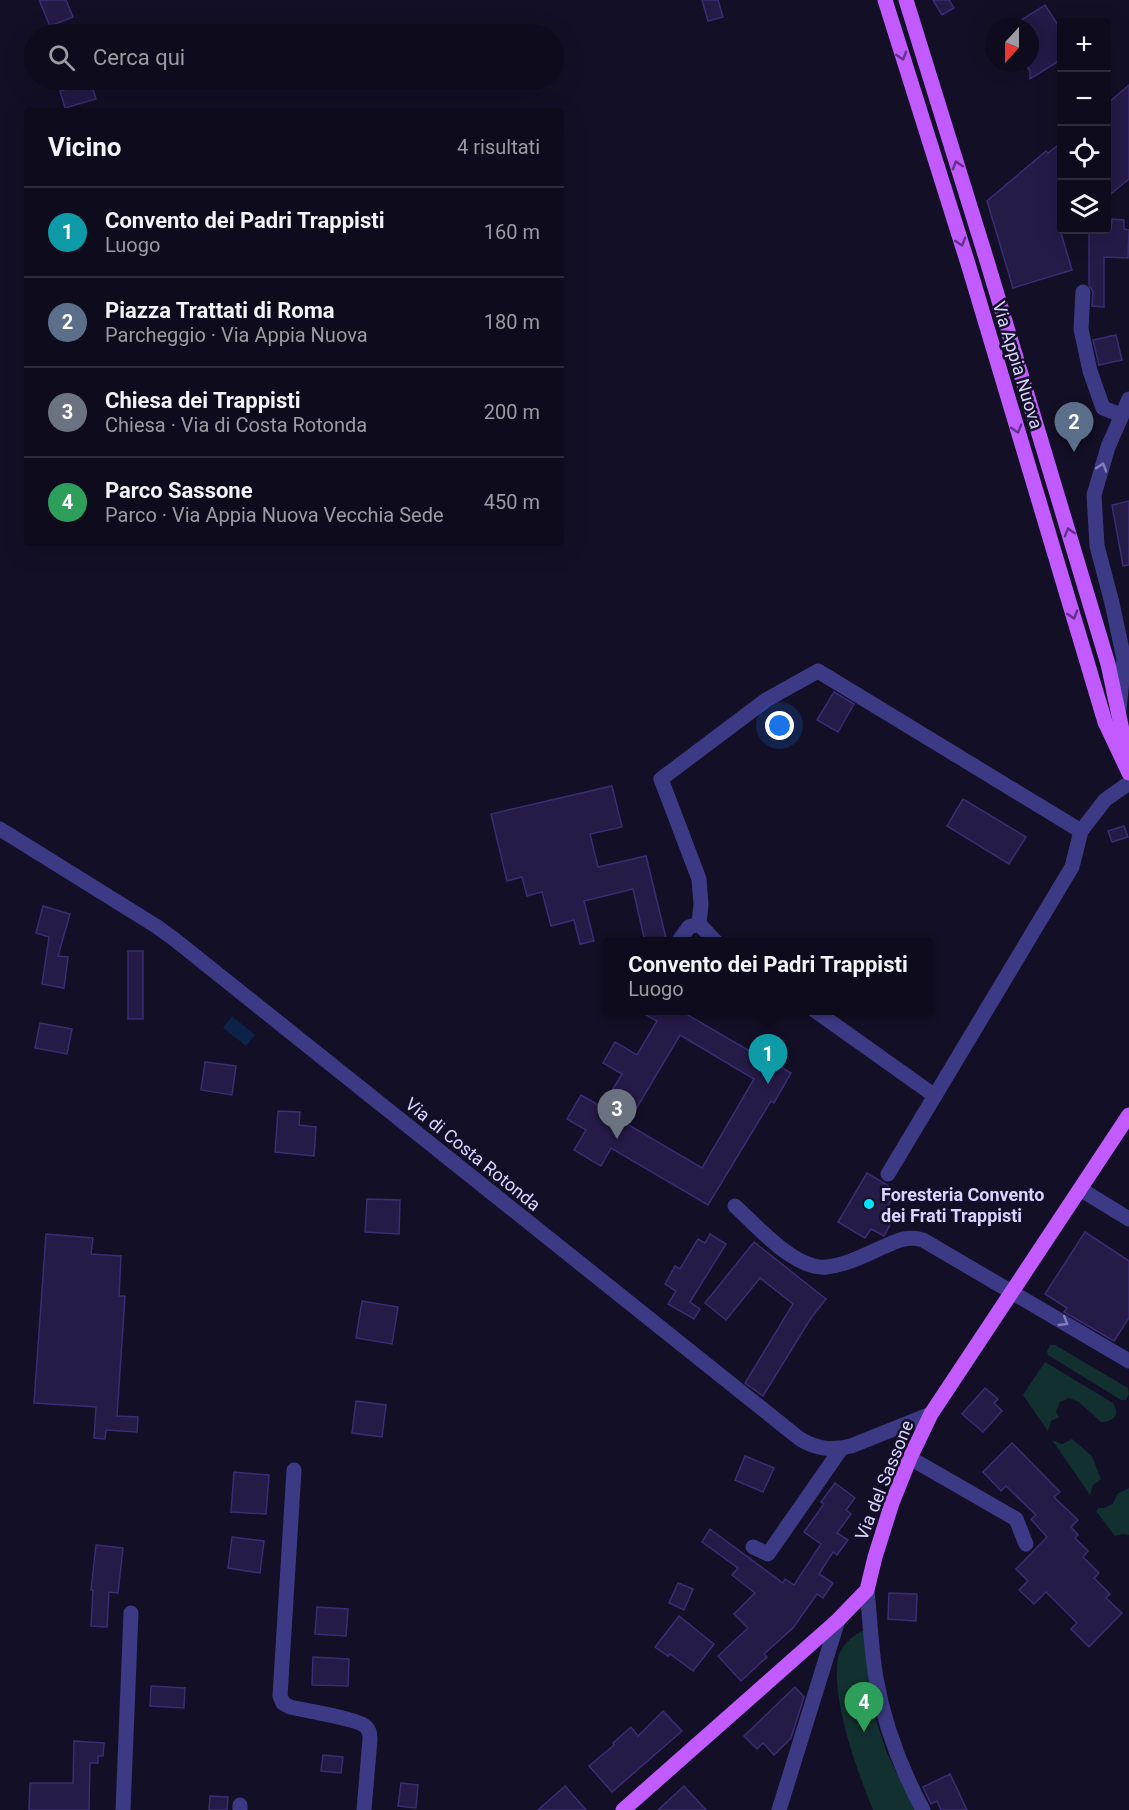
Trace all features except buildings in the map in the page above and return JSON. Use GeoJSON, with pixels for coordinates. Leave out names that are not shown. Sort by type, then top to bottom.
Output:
{"type":"FeatureCollection","features":[{"type":"Feature","properties":{"kind":"main road","name":"Via Appia Nuova"},"geometry":{"type":"LineString","coordinates":[[885,0],[969,267],[1105,722],[1129,773]]}},
{"type":"Feature","properties":{"kind":"main road","name":"Via Appia Nuova"},"geometry":{"type":"LineString","coordinates":[[906,0],[1108,664],[1129,761]]}},
{"type":"Feature","properties":{"kind":"main road","name":"Via del Sassone"},"geometry":{"type":"LineString","coordinates":[[867,1590],[882,1529],[910,1458],[931,1414],[1129,1115]]}},
{"type":"Feature","properties":{"kind":"main road"},"geometry":{"type":"LineString","coordinates":[[623,1810],[838,1620],[867,1590]]}},
{"type":"Feature","properties":{"kind":"street"},"geometry":{"type":"LineString","coordinates":[[1083,291],[1081,329],[1090,371],[1103,408],[1121,415]]}},
{"type":"Feature","properties":{"kind":"street"},"geometry":{"type":"LineString","coordinates":[[1119,710],[1124,659],[1097,546],[1094,495],[1108,447],[1129,399]]}},
{"type":"Feature","properties":{"kind":"street"},"geometry":{"type":"LineString","coordinates":[[711,937],[699,924],[701,904],[699,879],[662,779],[765,700],[818,672],[1081,831]]}},
{"type":"Feature","properties":{"kind":"street"},"geometry":{"type":"LineString","coordinates":[[888,1174],[1072,867],[1081,831],[1105,800],[1129,783]]}},
{"type":"Feature","properties":{"kind":"street","name":"Via di Costa Rotonda"},"geometry":{"type":"LineString","coordinates":[[0,829],[7,839],[156,926],[174,939],[793,1435],[815,1447],[841,1449],[931,1414]]}},
{"type":"Feature","properties":{"kind":"street"},"geometry":{"type":"LineString","coordinates":[[682,937],[689,927],[699,924]]}},
{"type":"Feature","properties":{"kind":"street"},"geometry":{"type":"LineString","coordinates":[[820,1015],[935,1096]]}},
{"type":"Feature","properties":{"kind":"street"},"geometry":{"type":"LineString","coordinates":[[1080,1189],[1129,1219]]}},
{"type":"Feature","properties":{"kind":"street"},"geometry":{"type":"LineString","coordinates":[[735,1206],[793,1258],[818,1268],[849,1262],[897,1240],[914,1237],[928,1242],[1129,1361]]}},
{"type":"Feature","properties":{"kind":"street"},"geometry":{"type":"LineString","coordinates":[[753,1547],[768,1554],[841,1449]]}},
{"type":"Feature","properties":{"kind":"street"},"geometry":{"type":"LineString","coordinates":[[910,1458],[1016,1519],[1026,1544]]}},
{"type":"Feature","properties":{"kind":"street"},"geometry":{"type":"LineString","coordinates":[[294,1470],[280,1696],[283,1703],[290,1707],[355,1721],[366,1726],[370,1739],[364,1810]]}},
{"type":"Feature","properties":{"kind":"street"},"geometry":{"type":"LineString","coordinates":[[867,1590],[876,1678],[884,1712],[894,1746],[923,1810]]}},
{"type":"Feature","properties":{"kind":"street"},"geometry":{"type":"LineString","coordinates":[[123,1810],[131,1613]]}},
{"type":"Feature","properties":{"kind":"street"},"geometry":{"type":"LineString","coordinates":[[779,1810],[838,1620]]}},
{"type":"Feature","properties":{"kind":"green space"},"geometry":{"type":"Polygon","coordinates":[[[1050,1345],[1055,1345],[1128,1388],[1129,1394],[1126,1400],[1121,1400],[1048,1355],[1050,1345]]]}},
{"type":"Feature","properties":{"kind":"green space"},"geometry":{"type":"Polygon","coordinates":[[[1045,1362],[1113,1403],[1116,1411],[1114,1417],[1109,1421],[1101,1422],[1079,1402],[1069,1398],[1060,1402],[1056,1412],[1059,1417],[1051,1421],[1048,1431],[1023,1395],[1045,1362]]]}},
{"type":"Feature","properties":{"kind":"green space"},"geometry":{"type":"Polygon","coordinates":[[[1072,1439],[1092,1456],[1101,1479],[1093,1485],[1090,1495],[1052,1440],[1062,1444],[1072,1439]]]}},
{"type":"Feature","properties":{"kind":"green space"},"geometry":{"type":"Polygon","coordinates":[[[1129,1488],[1129,1535],[1115,1536],[1096,1511],[1098,1508],[1113,1504],[1117,1494],[1129,1488]]]}},
{"type":"Feature","properties":{"kind":"green space"},"geometry":{"type":"Polygon","coordinates":[[[866,1630],[873,1711],[887,1753],[915,1810],[873,1810],[847,1735],[838,1694],[838,1658],[849,1641],[866,1630]]]}},
{"type":"Feature","properties":{"kind":"water"},"geometry":{"type":"Polygon","coordinates":[[[232,1016],[255,1035],[246,1046],[223,1028],[232,1016]]]}},
{"type":"Feature","properties":{"kind":"place","name":"Piazza Trattati di Roma"},"geometry":{"type":"Point","coordinates":[1074,452]}},
{"type":"Feature","properties":{"kind":"place","name":"Convento dei Padri Trappisti"},"geometry":{"type":"Point","coordinates":[768,1084]}},
{"type":"Feature","properties":{"kind":"place","name":"Chiesa dei Trappisti"},"geometry":{"type":"Point","coordinates":[617,1139]}},
{"type":"Feature","properties":{"kind":"place","name":"Foresteria Convento dei Frati Trappisti"},"geometry":{"type":"Point","coordinates":[869,1204]}},
{"type":"Feature","properties":{"kind":"place","name":"Parco Sassone"},"geometry":{"type":"Point","coordinates":[864,1732]}}]}
